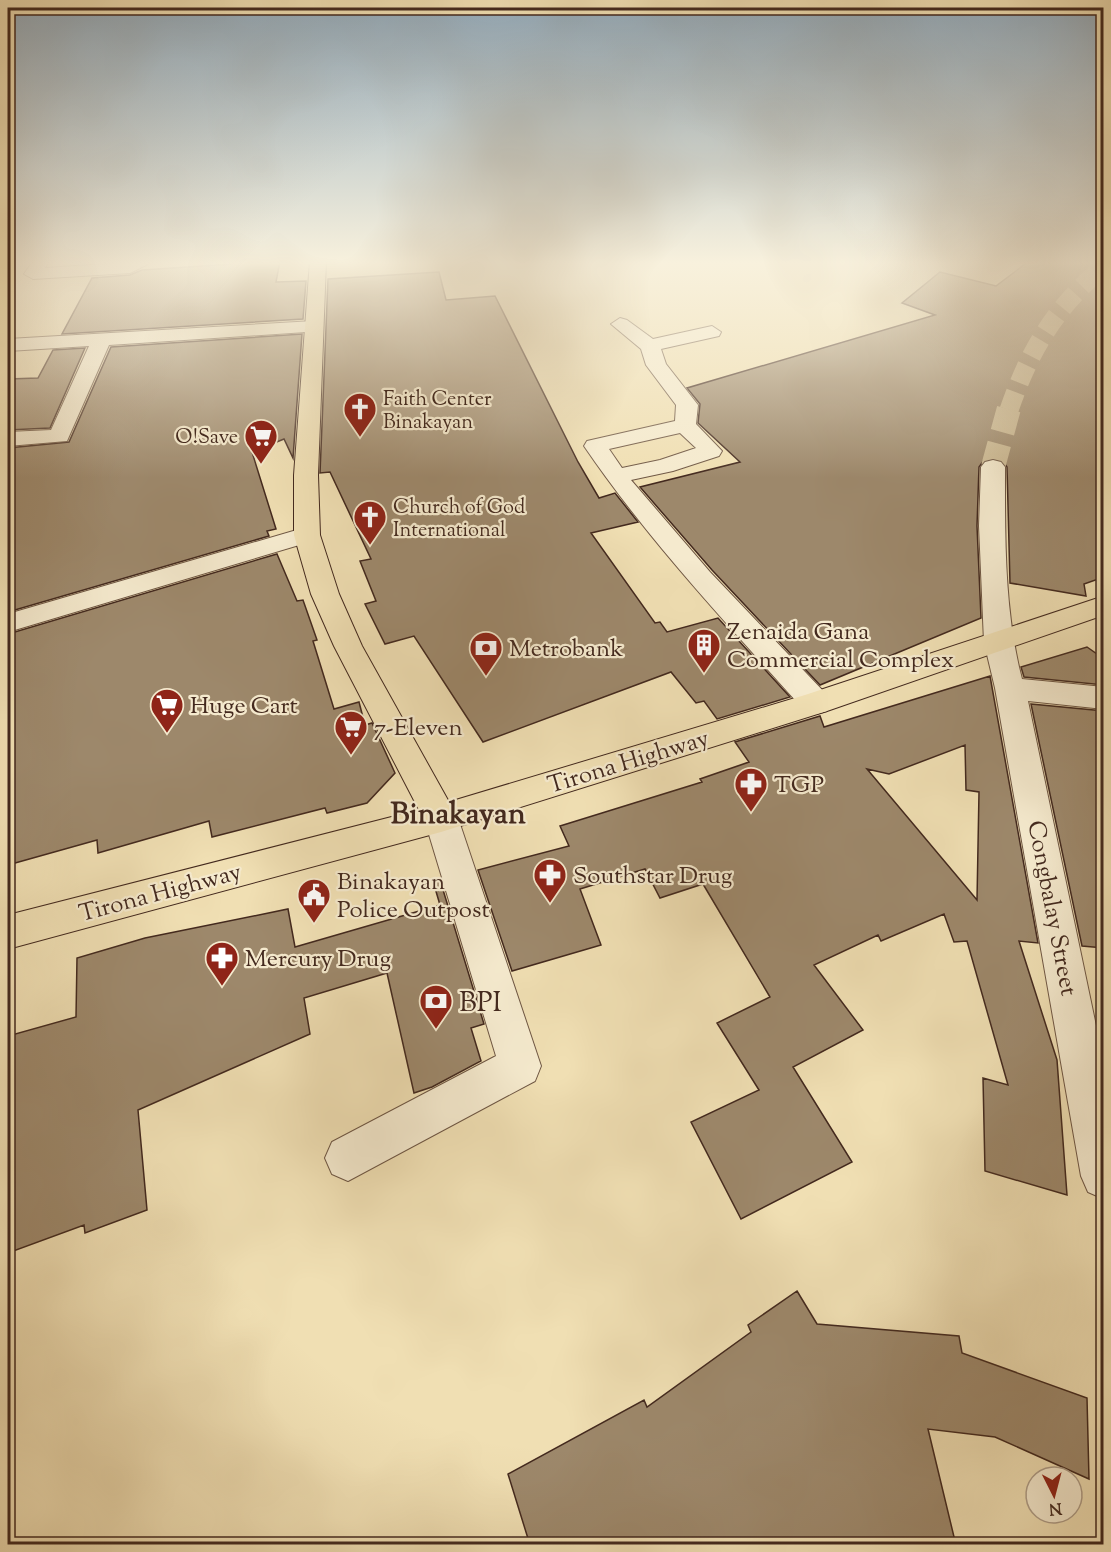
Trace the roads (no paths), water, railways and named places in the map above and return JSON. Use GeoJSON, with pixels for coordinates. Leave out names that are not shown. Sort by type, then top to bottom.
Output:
{"type":"FeatureCollection","features":[{"type":"Feature","properties":{"kind":"main road"},"geometry":{"type":"LineString","coordinates":[[314,333],[306,475],[308,535],[325,594],[348,646],[441,818]]}},
{"type":"Feature","properties":{"kind":"main road","name":"Tirona Highway"},"geometry":{"type":"LineString","coordinates":[[8,932],[441,818],[816,703],[1104,605]]}},
{"type":"Feature","properties":{"kind":"street"},"geometry":{"type":"LineString","coordinates":[[9,346],[209,333]]}},
{"type":"Feature","properties":{"kind":"street"},"geometry":{"type":"LineString","coordinates":[[633,333],[650,346],[656,365],[687,405],[685,425]]}},
{"type":"Feature","properties":{"kind":"street"},"geometry":{"type":"LineString","coordinates":[[650,346],[706,333]]}},
{"type":"Feature","properties":{"kind":"street"},"geometry":{"type":"LineString","coordinates":[[8,439],[59,436],[101,340]]}},
{"type":"Feature","properties":{"kind":"street"},"geometry":{"type":"LineString","coordinates":[[685,425],[595,446],[615,476],[699,576],[816,703]]}},
{"type":"Feature","properties":{"kind":"street"},"geometry":{"type":"LineString","coordinates":[[615,476],[665,466],[711,451],[685,425]]}},
{"type":"Feature","properties":{"kind":"street","name":"Congbalay Street"},"geometry":{"type":"LineString","coordinates":[[993,467],[992,526],[998,642],[1010,688],[1104,1176]]}},
{"type":"Feature","properties":{"kind":"street"},"geometry":{"type":"LineString","coordinates":[[8,623],[308,535]]}},
{"type":"Feature","properties":{"kind":"street"},"geometry":{"type":"LineString","coordinates":[[1010,688],[1104,698]]}},
{"type":"Feature","properties":{"kind":"street"},"geometry":{"type":"LineString","coordinates":[[348,1158],[520,1066],[441,818]]}},
{"type":"Feature","properties":{"kind":"tunnel"},"geometry":{"type":"LineString","coordinates":[[1009,410],[1026,368],[1045,333]]}},
{"type":"Feature","properties":{"kind":"tunnel"},"geometry":{"type":"LineString","coordinates":[[993,467],[1009,408]]}},
{"type":"Feature","properties":{"kind":"place","name":"Faith Center Binakayan"},"geometry":{"type":"Point","coordinates":[360,438]}},
{"type":"Feature","properties":{"kind":"place","name":"O!Save"},"geometry":{"type":"Point","coordinates":[261,465]}},
{"type":"Feature","properties":{"kind":"place","name":"Church of God International"},"geometry":{"type":"Point","coordinates":[370,546]}},
{"type":"Feature","properties":{"kind":"place","name":"Zenaida Gana Commercial Complex"},"geometry":{"type":"Point","coordinates":[704,674]}},
{"type":"Feature","properties":{"kind":"place","name":"Metrobank"},"geometry":{"type":"Point","coordinates":[486,677]}},
{"type":"Feature","properties":{"kind":"place","name":"Huge Cart"},"geometry":{"type":"Point","coordinates":[167,734]}},
{"type":"Feature","properties":{"kind":"place","name":"7-Eleven"},"geometry":{"type":"Point","coordinates":[351,756]}},
{"type":"Feature","properties":{"kind":"place","name":"TGP"},"geometry":{"type":"Point","coordinates":[751,813]}},
{"type":"Feature","properties":{"kind":"place","name":"Southstar Drug"},"geometry":{"type":"Point","coordinates":[550,904]}},
{"type":"Feature","properties":{"kind":"place","name":"Binakayan Police Outpost"},"geometry":{"type":"Point","coordinates":[314,924]}},
{"type":"Feature","properties":{"kind":"place","name":"Mercury Drug"},"geometry":{"type":"Point","coordinates":[222,987]}},
{"type":"Feature","properties":{"kind":"place","name":"BPI"},"geometry":{"type":"Point","coordinates":[436,1030]}},
{"type":"Feature","properties":{"kind":"district","name":"Binakayan"},"geometry":{"type":"Point","coordinates":[458,813]}}]}
